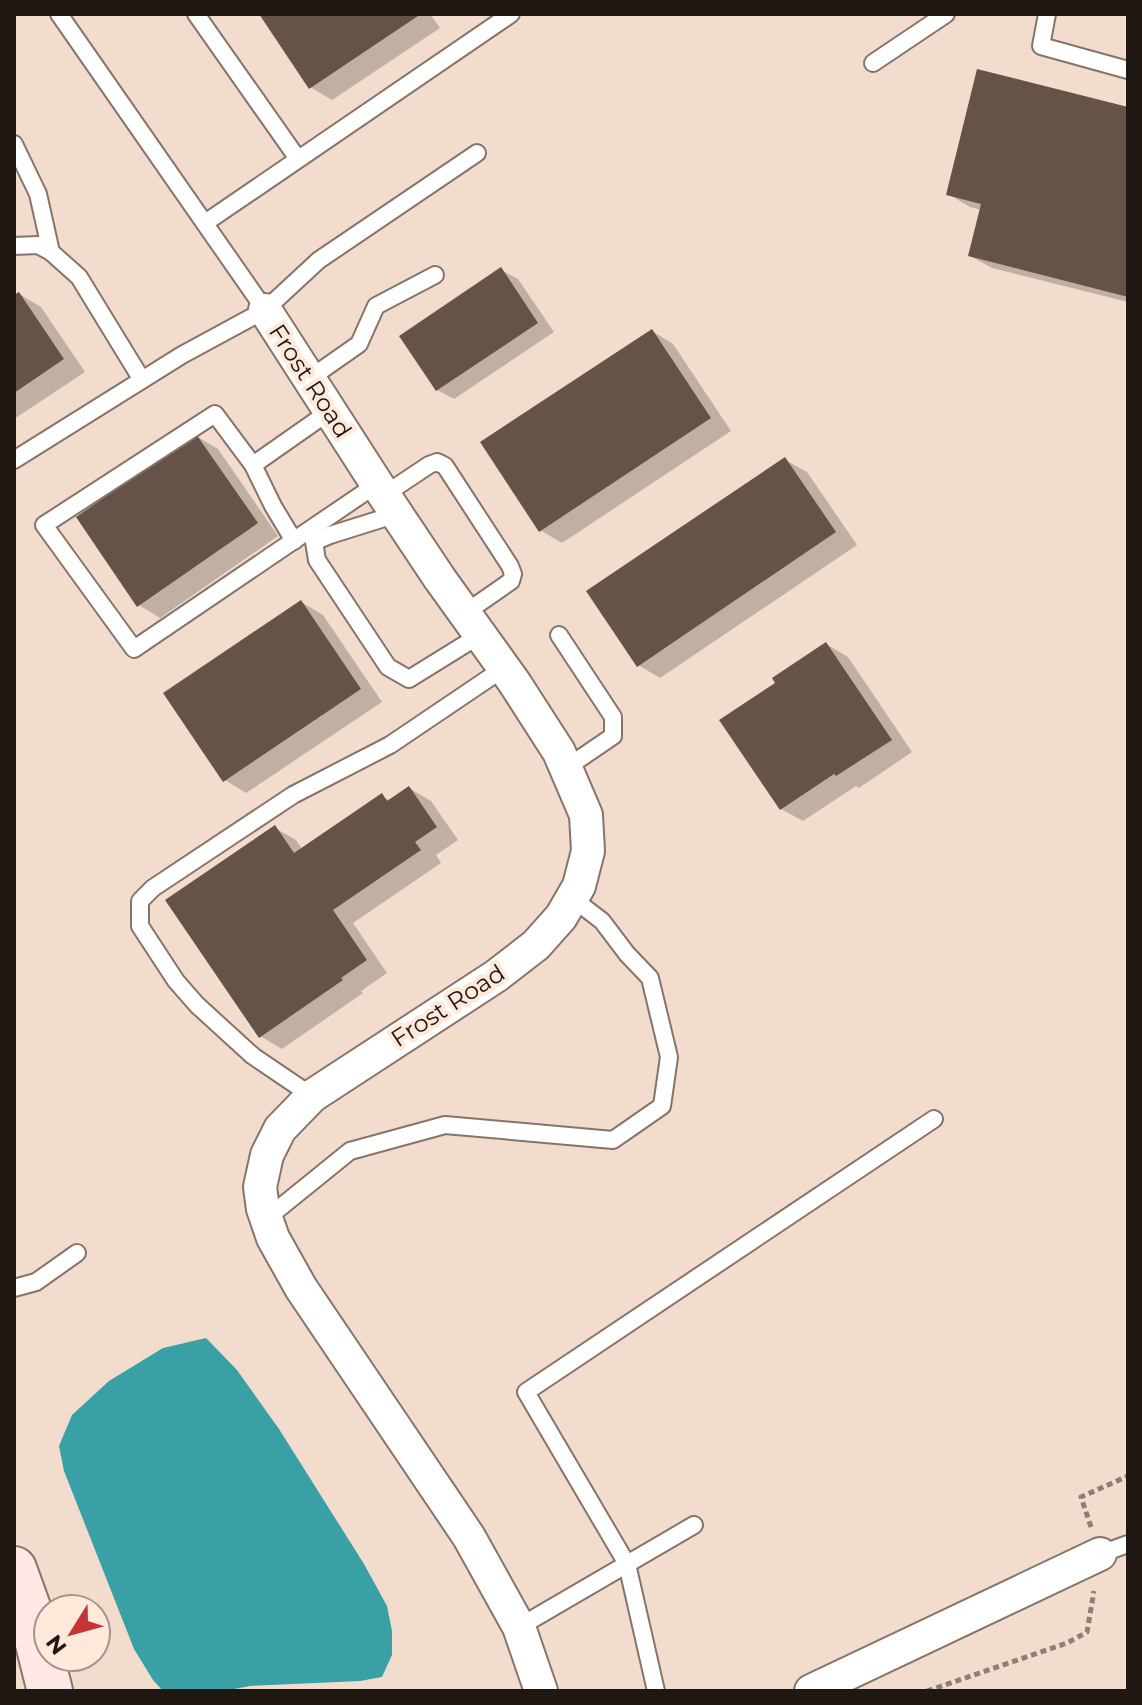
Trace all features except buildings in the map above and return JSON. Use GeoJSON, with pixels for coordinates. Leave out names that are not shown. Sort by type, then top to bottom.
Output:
{"type":"FeatureCollection","features":[{"type":"Feature","properties":{"kind":"street","name":"Frost Road"},"geometry":{"type":"LineString","coordinates":[[265,310],[386,498],[559,752],[586,815],[588,851],[579,886],[561,917],[536,945],[496,976],[312,1096],[280,1129],[267,1155],[260,1187],[263,1209],[273,1238],[301,1288],[469,1537],[519,1627],[541,1691]]}},
{"type":"Feature","properties":{"kind":"street"},"geometry":{"type":"LineString","coordinates":[[811,1691],[1114,1549]]}},
{"type":"Feature","properties":{"kind":"street"},"geometry":{"type":"LineString","coordinates":[[14,1569],[31,1616],[50,1691]]}},
{"type":"Feature","properties":{"kind":"lane"},"geometry":{"type":"LineString","coordinates":[[59,14],[265,310]]}},
{"type":"Feature","properties":{"kind":"lane"},"geometry":{"type":"LineString","coordinates":[[196,14],[298,159]]}},
{"type":"Feature","properties":{"kind":"lane"},"geometry":{"type":"LineString","coordinates":[[205,223],[511,14]]}},
{"type":"Feature","properties":{"kind":"lane"},"geometry":{"type":"LineString","coordinates":[[873,63],[946,14]]}},
{"type":"Feature","properties":{"kind":"lane"},"geometry":{"type":"LineString","coordinates":[[1047,14],[1041,46],[1128,70]]}},
{"type":"Feature","properties":{"kind":"lane"},"geometry":{"type":"LineString","coordinates":[[14,144],[38,194],[51,252]]}},
{"type":"Feature","properties":{"kind":"lane"},"geometry":{"type":"LineString","coordinates":[[14,460],[182,355],[265,310],[319,260],[477,153]]}},
{"type":"Feature","properties":{"kind":"lane"},"geometry":{"type":"LineString","coordinates":[[14,246],[38,245],[51,252],[79,277],[142,380]]}},
{"type":"Feature","properties":{"kind":"lane"},"geometry":{"type":"LineString","coordinates":[[309,379],[359,344],[376,306],[435,275]]}},
{"type":"Feature","properties":{"kind":"lane"},"geometry":{"type":"LineString","coordinates":[[253,465],[330,411]]}},
{"type":"Feature","properties":{"kind":"lane"},"geometry":{"type":"LineString","coordinates":[[294,541],[253,465],[215,414],[44,525],[134,649],[294,541],[386,498]]}},
{"type":"Feature","properties":{"kind":"lane"},"geometry":{"type":"LineString","coordinates":[[437,462],[445,466],[513,574],[511,581],[472,624],[409,679],[388,667],[317,560],[314,542],[386,498],[429,465],[437,462]]}},
{"type":"Feature","properties":{"kind":"lane"},"geometry":{"type":"LineString","coordinates":[[559,635],[613,717],[613,736],[566,768]]}},
{"type":"Feature","properties":{"kind":"lane"},"geometry":{"type":"LineString","coordinates":[[312,1096],[253,1056],[197,1005],[176,981],[140,926],[140,901],[153,888],[293,795],[390,745],[504,668]]}},
{"type":"Feature","properties":{"kind":"lane"},"geometry":{"type":"LineString","coordinates":[[266,1219],[350,1151],[445,1125],[613,1140],[662,1106],[669,1057],[650,978],[602,921],[572,898]]}},
{"type":"Feature","properties":{"kind":"lane"},"geometry":{"type":"LineString","coordinates":[[656,1691],[627,1564],[526,1392],[934,1119]]}},
{"type":"Feature","properties":{"kind":"lane"},"geometry":{"type":"LineString","coordinates":[[14,1288],[36,1282],[77,1253]]}},
{"type":"Feature","properties":{"kind":"lane"},"geometry":{"type":"LineString","coordinates":[[519,1627],[694,1525]]}},
{"type":"Feature","properties":{"kind":"water"},"geometry":{"type":"Polygon","coordinates":[[[206,1338],[237,1370],[279,1429],[387,1606],[392,1631],[392,1655],[382,1677],[360,1681],[250,1686],[224,1691],[163,1691],[153,1680],[134,1649],[64,1471],[59,1446],[72,1415],[109,1381],[163,1348],[206,1338]]]}}]}
